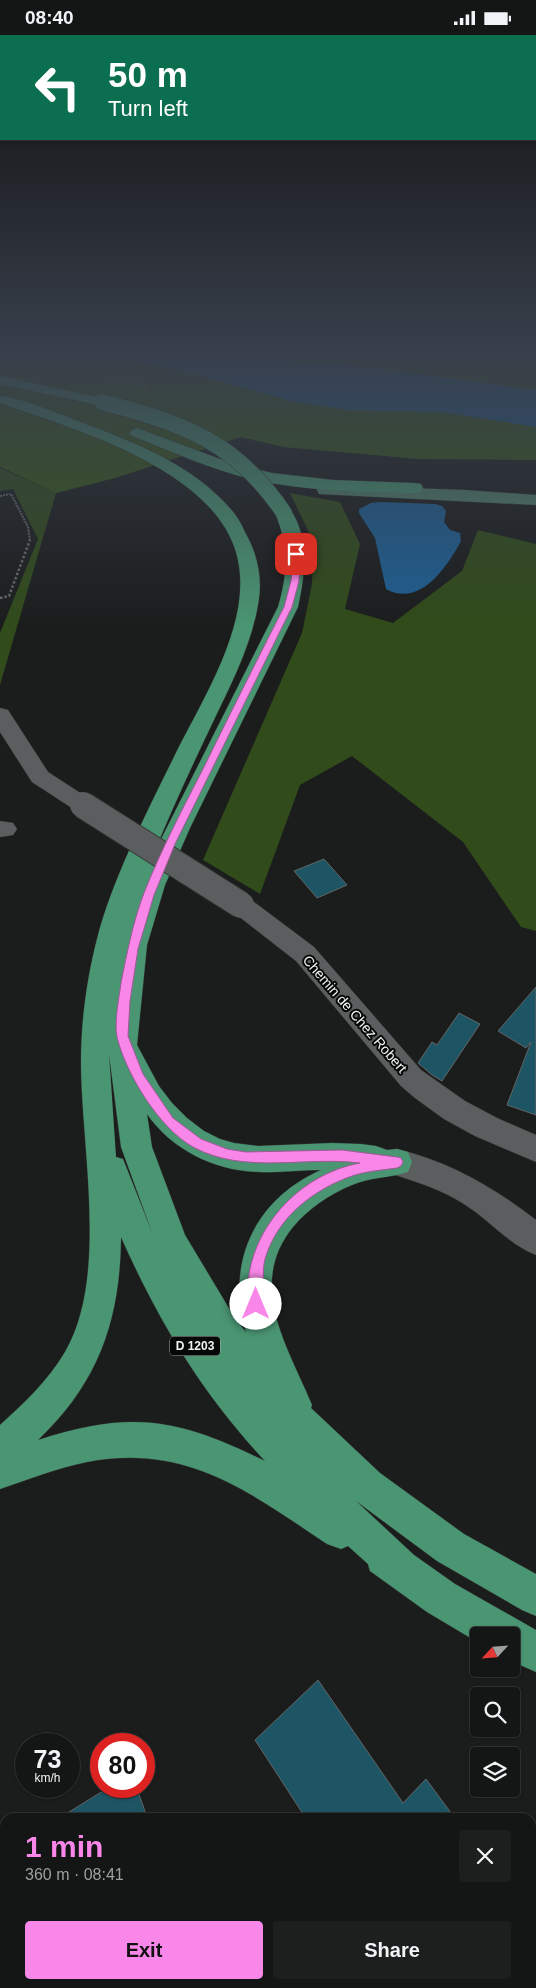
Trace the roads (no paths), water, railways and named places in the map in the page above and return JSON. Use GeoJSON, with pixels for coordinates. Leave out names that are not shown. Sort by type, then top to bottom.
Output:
{"type":"FeatureCollection","features":[{"type":"Feature","properties":{"kind":"highway","name":"D 1203"},"geometry":{"type":"LineString","coordinates":[[121,444],[174,470],[200,487],[221,508],[238,531],[250,569],[250,596],[237,648],[160,808],[124,895],[113,928],[99,995],[95,1064],[106,1145],[121,1198],[143,1252],[172,1310],[206,1363],[261,1430],[309,1483],[400,1568],[441,1598],[491,1627]]}},
{"type":"Feature","properties":{"kind":"highway"},"geometry":{"type":"LineString","coordinates":[[145,444],[214,470],[278,485],[325,490]]}},
{"type":"Feature","properties":{"kind":"highway"},"geometry":{"type":"LineString","coordinates":[[165,444],[251,473],[330,485],[415,489]]}},
{"type":"Feature","properties":{"kind":"highway","name":"D 1203"},"geometry":{"type":"LineString","coordinates":[[216,444],[244,463],[260,478],[284,513],[290,526],[296,554],[295,581],[288,607],[170,844],[148,895],[129,968],[124,1001],[124,1079],[136,1147],[151,1193],[170,1238],[194,1286],[223,1331],[274,1395],[337,1459],[382,1499],[423,1529],[497,1577],[536,1596]]}},
{"type":"Feature","properties":{"kind":"highway"},"geometry":{"type":"LineString","coordinates":[[123,1036],[138,1076],[155,1104],[177,1129],[205,1147],[226,1155],[246,1158],[342,1155],[397,1162]]}},
{"type":"Feature","properties":{"kind":"highway"},"geometry":{"type":"LineString","coordinates":[[0,1450],[23,1433],[53,1401],[75,1371],[96,1324],[102,1301],[106,1275],[106,1234],[95,1064]]}},
{"type":"Feature","properties":{"kind":"highway"},"geometry":{"type":"LineString","coordinates":[[302,1424],[261,1325],[256,1304],[255,1281],[258,1260],[265,1241],[278,1220],[296,1200],[311,1189],[356,1169],[397,1162]]}},
{"type":"Feature","properties":{"kind":"highway"},"geometry":{"type":"LineString","coordinates":[[0,1470],[89,1444],[121,1440],[174,1442],[201,1449],[241,1468],[282,1492],[400,1568]]}},
{"type":"Feature","properties":{"kind":"highway"},"geometry":{"type":"LineString","coordinates":[[520,1644],[536,1652]]}},
{"type":"Feature","properties":{"kind":"main road"},"geometry":{"type":"LineString","coordinates":[[415,489],[536,493]]}},
{"type":"Feature","properties":{"kind":"main road"},"geometry":{"type":"LineString","coordinates":[[325,490],[465,495],[536,500]]}},
{"type":"Feature","properties":{"kind":"street","name":"Chemin de Chez Robert"},"geometry":{"type":"LineString","coordinates":[[0,715],[40,777],[241,905],[305,954],[410,1078],[428,1093],[468,1119],[536,1149]]}},
{"type":"Feature","properties":{"kind":"street"},"geometry":{"type":"LineString","coordinates":[[397,1162],[426,1169],[457,1183],[510,1219],[536,1240]]}},
{"type":"Feature","properties":{"kind":"water"},"geometry":{"type":"Polygon","coordinates":[[[371,503],[435,504],[442,506],[446,511],[444,522],[450,530],[460,533],[461,541],[448,562],[431,582],[421,589],[410,593],[398,593],[386,589],[375,538],[359,513],[359,509],[371,503]]]}}]}
